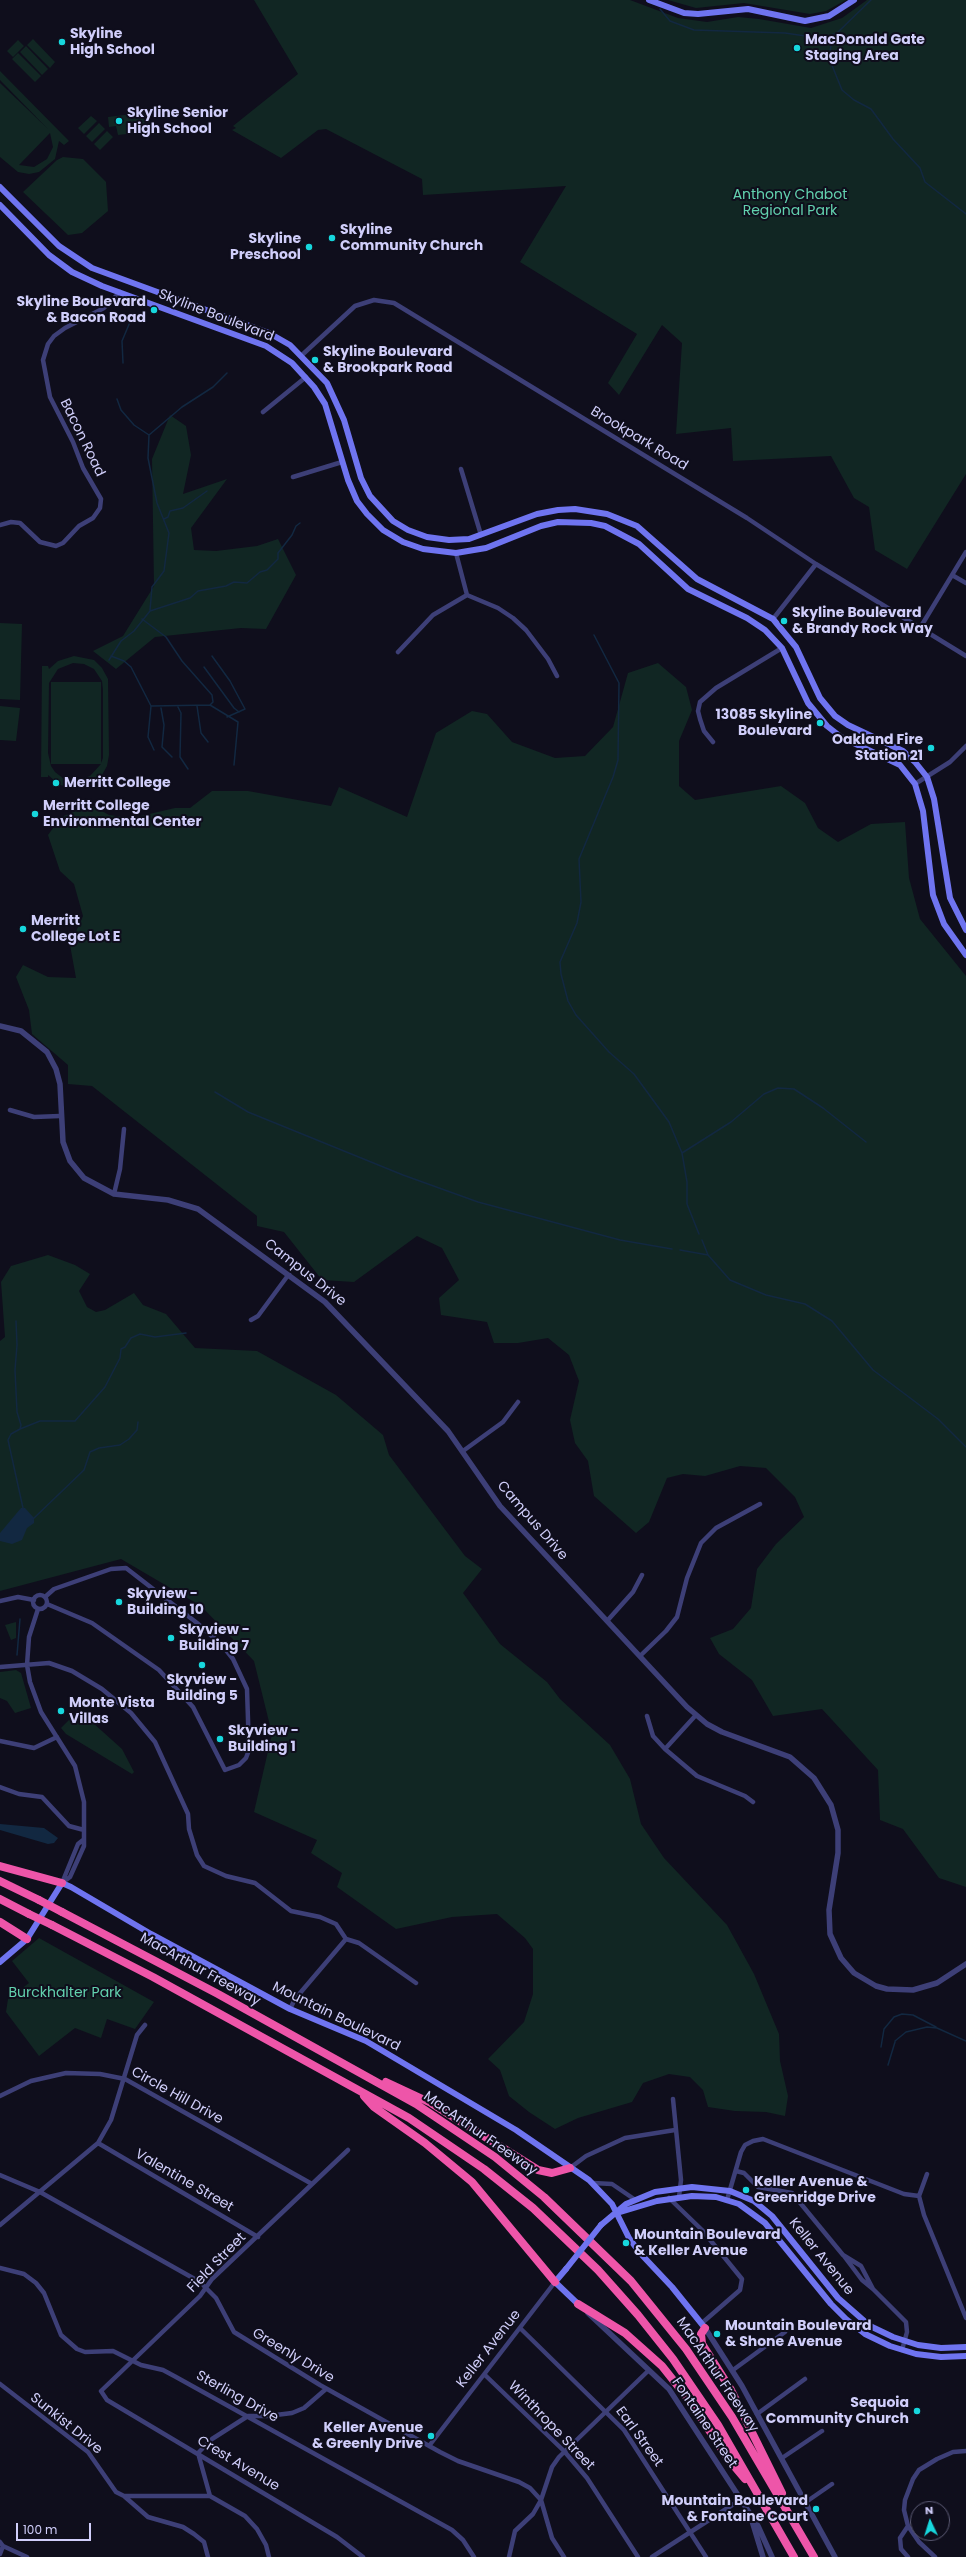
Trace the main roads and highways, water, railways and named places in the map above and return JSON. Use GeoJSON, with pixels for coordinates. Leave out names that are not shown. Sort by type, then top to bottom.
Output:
{"type":"FeatureCollection","features":[{"type":"Feature","properties":{"kind":"highway"},"geometry":{"type":"LineString","coordinates":[[0,1866],[62,1883]]}},
{"type":"Feature","properties":{"kind":"highway","name":"MacArthur Freeway"},"geometry":{"type":"LineString","coordinates":[[0,1881],[62,1912],[366,2076],[442,2120],[495,2157],[561,2211],[610,2259],[670,2327],[704,2373],[785,2503],[814,2557]]}},
{"type":"Feature","properties":{"kind":"highway","name":"MacArthur Freeway"},"geometry":{"type":"LineString","coordinates":[[0,1899],[159,1980],[409,2118],[484,2169],[533,2208],[576,2248],[633,2309],[673,2359],[718,2425],[794,2557]]}},
{"type":"Feature","properties":{"kind":"highway"},"geometry":{"type":"LineString","coordinates":[[0,1922],[27,1939]]}},
{"type":"Feature","properties":{"kind":"highway"},"geometry":{"type":"LineString","coordinates":[[366,2076],[406,2090],[426,2100],[538,2170],[552,2173],[570,2168]]}},
{"type":"Feature","properties":{"kind":"highway"},"geometry":{"type":"LineString","coordinates":[[358,2090],[374,2107],[425,2143],[472,2182],[555,2282]]}},
{"type":"Feature","properties":{"kind":"highway"},"geometry":{"type":"LineString","coordinates":[[578,2304],[625,2333],[662,2366],[693,2405],[729,2460],[758,2495]]}},
{"type":"Feature","properties":{"kind":"highway"},"geometry":{"type":"LineString","coordinates":[[704,2325],[701,2334],[702,2344],[744,2414],[775,2476],[785,2503]]}},
{"type":"Feature","properties":{"kind":"main road"},"geometry":{"type":"LineString","coordinates":[[649,0],[684,13],[698,14],[748,9],[805,21],[829,16],[854,0]]}},
{"type":"Feature","properties":{"kind":"main road","name":"Skyline Boulevard"},"geometry":{"type":"LineString","coordinates":[[0,187],[59,246],[92,268],[269,333],[290,345],[302,355],[323,376],[337,402],[361,478],[370,496],[380,510],[400,526],[427,537],[456,540],[469,539],[537,514],[558,510],[579,509],[607,514],[637,526],[697,580],[773,619],[796,647],[820,698],[835,716],[848,725],[903,752],[915,762],[927,777],[934,799],[947,887],[956,912],[966,930]]}},
{"type":"Feature","properties":{"kind":"main road","name":"Skyline Boulevard"},"geometry":{"type":"LineString","coordinates":[[0,205],[49,255],[65,268],[85,279],[266,346],[292,363],[306,378],[325,404],[342,462],[357,501],[367,514],[383,530],[410,545],[423,550],[456,553],[486,548],[541,526],[558,522],[584,523],[605,526],[639,544],[688,589],[757,623],[773,637],[782,648],[808,703],[827,726],[842,737],[900,765],[915,784],[923,811],[933,895],[944,924],[966,955]]}},
{"type":"Feature","properties":{"kind":"main road"},"geometry":{"type":"LineString","coordinates":[[0,1962],[27,1939],[62,1883]]}},
{"type":"Feature","properties":{"kind":"main road","name":"Mountain Boulevard"},"geometry":{"type":"LineString","coordinates":[[62,1883],[151,1934],[290,2009],[366,2041],[516,2130],[593,2184],[612,2204],[640,2253],[704,2325]]}},
{"type":"Feature","properties":{"kind":"main road","name":"Keller Avenue"},"geometry":{"type":"LineString","coordinates":[[555,2282],[601,2225],[634,2199],[655,2192],[680,2187],[704,2187],[730,2191],[754,2201],[772,2216],[852,2312],[876,2329],[905,2341],[941,2348],[966,2346]]}},
{"type":"Feature","properties":{"kind":"main road","name":"Keller Avenue"},"geometry":{"type":"LineString","coordinates":[[617,2213],[669,2198],[704,2196],[727,2200],[749,2209],[766,2223],[846,2319],[872,2337],[902,2350],[941,2357],[966,2356]]}},
{"type":"Feature","properties":{"kind":"main road","name":"Fontaine Street"},"geometry":{"type":"LineString","coordinates":[[555,2282],[578,2304]]}},
{"type":"Feature","properties":{"kind":"water"},"geometry":{"type":"Polygon","coordinates":[[[21,1508],[25,1508],[34,1518],[34,1523],[27,1528],[22,1540],[12,1544],[0,1541],[0,1533],[21,1508]]]}},
{"type":"Feature","properties":{"kind":"water"},"geometry":{"type":"Polygon","coordinates":[[[0,1824],[44,1828],[58,1838],[54,1843],[48,1844],[0,1830],[0,1824]]]}},
{"type":"Feature","properties":{"kind":"waterway"},"geometry":{"type":"LineString","coordinates":[[660,9],[670,21],[694,30],[785,33],[826,39],[837,33],[871,0]]}},
{"type":"Feature","properties":{"kind":"waterway"},"geometry":{"type":"LineString","coordinates":[[833,34],[829,58],[842,90],[854,100],[871,109],[893,139],[920,168],[925,182],[966,214]]}},
{"type":"Feature","properties":{"kind":"waterway"},"geometry":{"type":"LineString","coordinates":[[123,363],[122,341],[133,315]]}},
{"type":"Feature","properties":{"kind":"waterway"},"geometry":{"type":"LineString","coordinates":[[149,435],[182,407],[213,387],[227,373]]}},
{"type":"Feature","properties":{"kind":"waterway"},"geometry":{"type":"LineString","coordinates":[[117,399],[121,410],[134,425],[149,435],[148,458],[157,503],[169,533],[164,571],[152,587],[150,610]]}},
{"type":"Feature","properties":{"kind":"waterway"},"geometry":{"type":"LineString","coordinates":[[164,519],[168,517],[170,511],[183,508],[207,491]]}},
{"type":"Feature","properties":{"kind":"waterway"},"geometry":{"type":"LineString","coordinates":[[109,660],[121,641],[134,631],[150,611],[190,598],[198,591],[226,586],[234,582],[247,583],[260,572],[267,570],[278,559],[278,553],[292,535],[296,526],[300,523]]}},
{"type":"Feature","properties":{"kind":"waterway"},"geometry":{"type":"LineString","coordinates":[[142,619],[166,637],[182,661],[212,695],[213,702],[210,705]]}},
{"type":"Feature","properties":{"kind":"waterway"},"geometry":{"type":"LineString","coordinates":[[594,635],[619,683],[618,760],[613,777],[579,859],[581,902],[577,923],[560,962],[561,974],[568,1001],[576,1015],[609,1052],[634,1074],[669,1122],[682,1153],[687,1182],[687,1204],[699,1234]]}},
{"type":"Feature","properties":{"kind":"waterway"},"geometry":{"type":"LineString","coordinates":[[111,656],[124,661],[131,667],[151,706],[210,705],[238,722],[234,765]]}},
{"type":"Feature","properties":{"kind":"waterway"},"geometry":{"type":"LineString","coordinates":[[212,656],[230,681],[245,709],[227,717]]}},
{"type":"Feature","properties":{"kind":"waterway"},"geometry":{"type":"LineString","coordinates":[[204,667],[234,708],[239,712]]}},
{"type":"Feature","properties":{"kind":"waterway"},"geometry":{"type":"LineString","coordinates":[[151,706],[148,737],[154,750]]}},
{"type":"Feature","properties":{"kind":"waterway"},"geometry":{"type":"LineString","coordinates":[[197,706],[201,733],[208,742]]}},
{"type":"Feature","properties":{"kind":"waterway"},"geometry":{"type":"LineString","coordinates":[[178,707],[181,713],[180,757],[188,769]]}},
{"type":"Feature","properties":{"kind":"waterway"},"geometry":{"type":"LineString","coordinates":[[161,708],[164,725],[162,747],[172,757]]}},
{"type":"Feature","properties":{"kind":"waterway"},"geometry":{"type":"LineString","coordinates":[[682,1153],[731,1122],[764,1094],[778,1088],[794,1089],[823,1108],[866,1142]]}},
{"type":"Feature","properties":{"kind":"waterway"},"geometry":{"type":"LineString","coordinates":[[215,1092],[248,1112],[403,1175],[478,1202],[620,1240],[672,1249]]}},
{"type":"Feature","properties":{"kind":"waterway"},"geometry":{"type":"LineString","coordinates":[[702,1240],[708,1255],[730,1280],[766,1295],[805,1304],[832,1321],[873,1370],[938,1419],[966,1447]]}},
{"type":"Feature","properties":{"kind":"waterway"},"geometry":{"type":"LineString","coordinates":[[680,1250],[708,1255]]}},
{"type":"Feature","properties":{"kind":"waterway"},"geometry":{"type":"LineString","coordinates":[[16,1321],[17,1345],[15,1370],[17,1412],[21,1425],[20,1429],[11,1434],[8,1440],[23,1508]]}},
{"type":"Feature","properties":{"kind":"waterway"},"geometry":{"type":"LineString","coordinates":[[20,1429],[40,1421],[75,1421],[105,1387],[120,1358],[121,1349],[125,1347],[131,1338],[140,1334],[155,1337],[186,1333]]}},
{"type":"Feature","properties":{"kind":"waterway"},"geometry":{"type":"LineString","coordinates":[[33,1519],[84,1470],[90,1452],[99,1448],[120,1445],[129,1439],[137,1430],[138,1422]]}},
{"type":"Feature","properties":{"kind":"waterway"},"geometry":{"type":"LineString","coordinates":[[17,1655],[20,1619]]}},
{"type":"Feature","properties":{"kind":"waterway"},"geometry":{"type":"LineString","coordinates":[[894,2017],[902,2014],[913,2015],[936,2027]]}},
{"type":"Feature","properties":{"kind":"waterway"},"geometry":{"type":"LineString","coordinates":[[881,2047],[884,2029],[894,2017]]}},
{"type":"Feature","properties":{"kind":"waterway"},"geometry":{"type":"LineString","coordinates":[[895,2041],[906,2032],[927,2027],[937,2028],[966,2041]]}},
{"type":"Feature","properties":{"kind":"waterway"},"geometry":{"type":"LineString","coordinates":[[888,2065],[895,2042]]}},
{"type":"Feature","properties":{"kind":"place","name":"Skyline High School"},"geometry":{"type":"Point","coordinates":[62,42]}},
{"type":"Feature","properties":{"kind":"place","name":"MacDonald Gate Staging Area"},"geometry":{"type":"Point","coordinates":[797,48]}},
{"type":"Feature","properties":{"kind":"place","name":"Skyline Senior High School"},"geometry":{"type":"Point","coordinates":[119,121]}},
{"type":"Feature","properties":{"kind":"place","name":"Skyline Community Church"},"geometry":{"type":"Point","coordinates":[332,238]}},
{"type":"Feature","properties":{"kind":"place","name":"Skyline Preschool"},"geometry":{"type":"Point","coordinates":[309,247]}},
{"type":"Feature","properties":{"kind":"place","name":"Skyline Boulevard & Bacon Road"},"geometry":{"type":"Point","coordinates":[154,310]}},
{"type":"Feature","properties":{"kind":"place","name":"Skyline Boulevard & Brookpark Road"},"geometry":{"type":"Point","coordinates":[315,360]}},
{"type":"Feature","properties":{"kind":"place","name":"Skyline Boulevard & Brandy Rock Way"},"geometry":{"type":"Point","coordinates":[784,621]}},
{"type":"Feature","properties":{"kind":"place","name":"13085 Skyline Boulevard"},"geometry":{"type":"Point","coordinates":[820,723]}},
{"type":"Feature","properties":{"kind":"place","name":"Oakland Fire Station 21"},"geometry":{"type":"Point","coordinates":[931,748]}},
{"type":"Feature","properties":{"kind":"place","name":"Merritt College"},"geometry":{"type":"Point","coordinates":[56,783]}},
{"type":"Feature","properties":{"kind":"place","name":"Merritt College Environmental Center"},"geometry":{"type":"Point","coordinates":[35,814]}},
{"type":"Feature","properties":{"kind":"place","name":"Merritt College Lot E"},"geometry":{"type":"Point","coordinates":[23,929]}},
{"type":"Feature","properties":{"kind":"place","name":"Skyview - Building 10"},"geometry":{"type":"Point","coordinates":[119,1602]}},
{"type":"Feature","properties":{"kind":"place","name":"Skyview - Building 7"},"geometry":{"type":"Point","coordinates":[171,1638]}},
{"type":"Feature","properties":{"kind":"place","name":"Skyview - Building 5"},"geometry":{"type":"Point","coordinates":[202,1665]}},
{"type":"Feature","properties":{"kind":"place","name":"Monte Vista Villas"},"geometry":{"type":"Point","coordinates":[61,1711]}},
{"type":"Feature","properties":{"kind":"place","name":"Skyview - Building 1"},"geometry":{"type":"Point","coordinates":[220,1739]}},
{"type":"Feature","properties":{"kind":"place","name":"Keller Avenue & Greenridge Drive"},"geometry":{"type":"Point","coordinates":[746,2190]}},
{"type":"Feature","properties":{"kind":"place","name":"Mountain Boulevard & Keller Avenue"},"geometry":{"type":"Point","coordinates":[626,2243]}},
{"type":"Feature","properties":{"kind":"place","name":"Mountain Boulevard & Shone Avenue"},"geometry":{"type":"Point","coordinates":[717,2334]}},
{"type":"Feature","properties":{"kind":"place","name":"Sequoia Community Church"},"geometry":{"type":"Point","coordinates":[917,2411]}},
{"type":"Feature","properties":{"kind":"place","name":"Keller Avenue & Greenly Drive"},"geometry":{"type":"Point","coordinates":[431,2436]}},
{"type":"Feature","properties":{"kind":"place","name":"Mountain Boulevard & Fontaine Court"},"geometry":{"type":"Point","coordinates":[816,2509]}},
{"type":"Feature","properties":{"kind":"park label","name":"Anthony Chabot Regional Park"},"geometry":{"type":"Point","coordinates":[790,204]}},
{"type":"Feature","properties":{"kind":"park label","name":"Burckhalter Park"},"geometry":{"type":"Point","coordinates":[65,1993]}}]}
